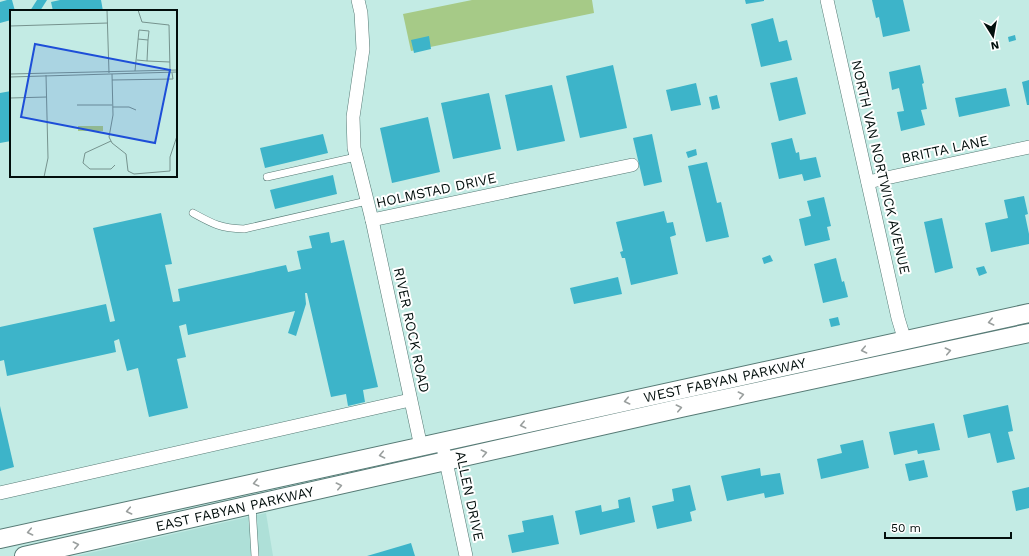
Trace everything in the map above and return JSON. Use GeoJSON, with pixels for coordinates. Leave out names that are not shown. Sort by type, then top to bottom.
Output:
{"type":"FeatureCollection","features":[{"type":"Feature","properties":{"kind":"main road","name":"WEST FABYAN PARKWAY"},"geometry":{"type":"LineString","coordinates":[[421,447],[674,390],[1029,313]]}},
{"type":"Feature","properties":{"kind":"main road","name":"WEST FABYAN PARKWAY"},"geometry":{"type":"LineString","coordinates":[[446,462],[702,403],[1029,333]]}},
{"type":"Feature","properties":{"kind":"main road","name":"EAST FABYAN PARKWAY"},"geometry":{"type":"LineString","coordinates":[[0,539],[421,447]]}},
{"type":"Feature","properties":{"kind":"main road","name":"EAST FABYAN PARKWAY"},"geometry":{"type":"LineString","coordinates":[[24,556],[446,462]]}},
{"type":"Feature","properties":{"kind":"street","name":"HOLMSTAD DRIVE"},"geometry":{"type":"LineString","coordinates":[[358,0],[361,13],[363,48],[353,117],[354,148],[372,220],[632,165]]}},
{"type":"Feature","properties":{"kind":"street","name":"NORTH VAN NORTWICK AVENUE"},"geometry":{"type":"LineString","coordinates":[[827,0],[905,341]]}},
{"type":"Feature","properties":{"kind":"street","name":"BRITTA LANE"},"geometry":{"type":"LineString","coordinates":[[868,182],[1029,147]]}},
{"type":"Feature","properties":{"kind":"street","name":"RIVER ROCK ROAD"},"geometry":{"type":"LineString","coordinates":[[372,220],[421,447]]}},
{"type":"Feature","properties":{"kind":"street"},"geometry":{"type":"LineString","coordinates":[[0,493],[410,400]]}},
{"type":"Feature","properties":{"kind":"street","name":"ALLEN DRIVE"},"geometry":{"type":"LineString","coordinates":[[442,443],[466,556]]}},
{"type":"Feature","properties":{"kind":"lane"},"geometry":{"type":"LineString","coordinates":[[267,177],[356,157]]}},
{"type":"Feature","properties":{"kind":"lane"},"geometry":{"type":"LineString","coordinates":[[193,212],[214,225],[244,229],[367,201]]}},
{"type":"Feature","properties":{"kind":"lane"},"geometry":{"type":"LineString","coordinates":[[252,506],[255,556]]}},
{"type":"Feature","properties":{"kind":"shaded area"},"geometry":{"type":"Polygon","coordinates":[[[266,513],[273,556],[76,556],[266,513]]]}},
{"type":"Feature","properties":{"kind":"green space"},"geometry":{"type":"Polygon","coordinates":[[[472,0],[592,0],[594,13],[411,51],[403,14],[472,0]]]}},
{"type":"Feature","properties":{"kind":"building"},"geometry":{"type":"Polygon","coordinates":[[[12,0],[15,10],[10,10],[10,20],[0,23],[0,2],[12,0]]]}},
{"type":"Feature","properties":{"kind":"building"},"geometry":{"type":"Polygon","coordinates":[[[37,0],[47,0],[41,10],[31,10],[37,0]]]}},
{"type":"Feature","properties":{"kind":"building"},"geometry":{"type":"Polygon","coordinates":[[[60,0],[101,0],[103,10],[53,10],[51,2],[60,0]]]}},
{"type":"Feature","properties":{"kind":"building"},"geometry":{"type":"Polygon","coordinates":[[[745,0],[764,0],[764,1],[746,4],[745,0]]]}},
{"type":"Feature","properties":{"kind":"building"},"geometry":{"type":"Polygon","coordinates":[[[872,0],[903,0],[910,31],[883,37],[879,17],[876,18],[872,0]]]}},
{"type":"Feature","properties":{"kind":"building"},"geometry":{"type":"Polygon","coordinates":[[[773,18],[779,42],[787,40],[792,60],[761,67],[751,24],[773,18]]]}},
{"type":"Feature","properties":{"kind":"building"},"geometry":{"type":"Polygon","coordinates":[[[1015,35],[1016,40],[1009,42],[1008,37],[1015,35]]]}},
{"type":"Feature","properties":{"kind":"building"},"geometry":{"type":"Polygon","coordinates":[[[429,36],[431,49],[414,53],[411,40],[429,36]]]}},
{"type":"Feature","properties":{"kind":"building"},"geometry":{"type":"Polygon","coordinates":[[[613,65],[627,128],[580,138],[566,76],[613,65]]]}},
{"type":"Feature","properties":{"kind":"building"},"geometry":{"type":"Polygon","coordinates":[[[920,65],[927,109],[921,110],[925,125],[901,131],[897,112],[904,111],[899,88],[892,90],[889,72],[920,65]]]}},
{"type":"Feature","properties":{"kind":"building"},"geometry":{"type":"Polygon","coordinates":[[[797,77],[806,114],[779,121],[770,83],[797,77]]]}},
{"type":"Feature","properties":{"kind":"building"},"geometry":{"type":"Polygon","coordinates":[[[1029,80],[1029,105],[1027,105],[1022,82],[1029,80]]]}},
{"type":"Feature","properties":{"kind":"building"},"geometry":{"type":"Polygon","coordinates":[[[696,83],[701,105],[671,111],[666,90],[696,83]]]}},
{"type":"Feature","properties":{"kind":"building"},"geometry":{"type":"Polygon","coordinates":[[[552,85],[565,141],[517,151],[505,95],[552,85]]]}},
{"type":"Feature","properties":{"kind":"building"},"geometry":{"type":"Polygon","coordinates":[[[1006,88],[1010,106],[959,117],[955,98],[1006,88]]]}},
{"type":"Feature","properties":{"kind":"building"},"geometry":{"type":"Polygon","coordinates":[[[10,91],[10,141],[0,143],[0,93],[10,91]]]}},
{"type":"Feature","properties":{"kind":"building"},"geometry":{"type":"Polygon","coordinates":[[[489,93],[501,149],[453,159],[441,103],[489,93]]]}},
{"type":"Feature","properties":{"kind":"building"},"geometry":{"type":"Polygon","coordinates":[[[717,95],[720,108],[712,110],[709,97],[717,95]]]}},
{"type":"Feature","properties":{"kind":"building"},"geometry":{"type":"Polygon","coordinates":[[[428,117],[440,172],[392,183],[380,128],[428,117]]]}},
{"type":"Feature","properties":{"kind":"building"},"geometry":{"type":"Polygon","coordinates":[[[323,134],[328,153],[265,168],[260,148],[323,134]]]}},
{"type":"Feature","properties":{"kind":"building"},"geometry":{"type":"Polygon","coordinates":[[[652,134],[662,182],[644,186],[633,138],[652,134]]]}},
{"type":"Feature","properties":{"kind":"building"},"geometry":{"type":"Polygon","coordinates":[[[792,138],[796,153],[799,152],[800,160],[816,157],[821,177],[804,181],[802,174],[779,179],[771,143],[792,138]]]}},
{"type":"Feature","properties":{"kind":"building"},"geometry":{"type":"Polygon","coordinates":[[[696,149],[697,155],[688,158],[686,152],[696,149]]]}},
{"type":"Feature","properties":{"kind":"building"},"geometry":{"type":"Polygon","coordinates":[[[707,162],[717,203],[721,202],[729,237],[706,242],[688,166],[707,162]]]}},
{"type":"Feature","properties":{"kind":"building"},"geometry":{"type":"Polygon","coordinates":[[[333,175],[337,194],[275,209],[270,190],[333,175]]]}},
{"type":"Feature","properties":{"kind":"building"},"geometry":{"type":"Polygon","coordinates":[[[1024,196],[1028,214],[1025,215],[1029,234],[1029,244],[991,252],[985,223],[1008,218],[1004,200],[1024,196]]]}},
{"type":"Feature","properties":{"kind":"building"},"geometry":{"type":"Polygon","coordinates":[[[824,197],[831,226],[827,227],[830,240],[805,246],[799,219],[811,216],[807,201],[824,197]]]}},
{"type":"Feature","properties":{"kind":"building"},"geometry":{"type":"Polygon","coordinates":[[[664,211],[667,223],[673,222],[676,235],[670,237],[678,274],[631,285],[625,258],[622,258],[620,252],[623,251],[616,222],[664,211]]]}},
{"type":"Feature","properties":{"kind":"building"},"geometry":{"type":"Polygon","coordinates":[[[161,213],[172,264],[165,265],[173,302],[180,301],[178,289],[286,265],[288,272],[301,269],[297,251],[312,248],[309,236],[329,232],[331,243],[344,240],[378,387],[363,390],[365,402],[348,406],[346,394],[331,397],[307,293],[305,293],[306,304],[296,336],[288,333],[295,311],[188,335],[186,324],[179,326],[186,357],[177,359],[188,408],[149,417],[138,368],[127,371],[119,339],[114,341],[116,352],[7,376],[4,360],[0,361],[0,327],[106,304],[110,322],[115,321],[93,228],[161,213]]]}},
{"type":"Feature","properties":{"kind":"building"},"geometry":{"type":"Polygon","coordinates":[[[942,218],[953,268],[935,273],[924,222],[942,218]]]}},
{"type":"Feature","properties":{"kind":"building"},"geometry":{"type":"Polygon","coordinates":[[[770,255],[773,261],[764,264],[762,258],[770,255]]]}},
{"type":"Feature","properties":{"kind":"building"},"geometry":{"type":"Polygon","coordinates":[[[836,258],[842,282],[844,281],[848,297],[823,303],[814,264],[836,258]]]}},
{"type":"Feature","properties":{"kind":"building"},"geometry":{"type":"Polygon","coordinates":[[[984,266],[987,273],[979,276],[976,268],[984,266]]]}},
{"type":"Feature","properties":{"kind":"building"},"geometry":{"type":"Polygon","coordinates":[[[618,277],[622,294],[574,304],[570,288],[618,277]]]}},
{"type":"Feature","properties":{"kind":"building"},"geometry":{"type":"Polygon","coordinates":[[[838,317],[840,325],[831,327],[829,319],[838,317]]]}},
{"type":"Feature","properties":{"kind":"building"},"geometry":{"type":"Polygon","coordinates":[[[1008,405],[1013,431],[1008,432],[1015,459],[997,463],[990,433],[968,438],[963,415],[1008,405]]]}},
{"type":"Feature","properties":{"kind":"building"},"geometry":{"type":"Polygon","coordinates":[[[0,406],[14,467],[0,471],[0,406]]]}},
{"type":"Feature","properties":{"kind":"building"},"geometry":{"type":"Polygon","coordinates":[[[934,423],[940,450],[918,454],[917,450],[894,455],[889,432],[934,423]]]}},
{"type":"Feature","properties":{"kind":"building"},"geometry":{"type":"Polygon","coordinates":[[[863,440],[869,468],[821,479],[817,459],[842,453],[840,445],[863,440]]]}},
{"type":"Feature","properties":{"kind":"building"},"geometry":{"type":"Polygon","coordinates":[[[924,460],[928,477],[909,481],[905,464],[924,460]]]}},
{"type":"Feature","properties":{"kind":"building"},"geometry":{"type":"Polygon","coordinates":[[[760,468],[761,476],[780,473],[784,494],[765,498],[764,493],[727,501],[721,476],[760,468]]]}},
{"type":"Feature","properties":{"kind":"building"},"geometry":{"type":"Polygon","coordinates":[[[690,485],[696,510],[690,512],[692,521],[657,529],[652,506],[674,501],[672,489],[690,485]]]}},
{"type":"Feature","properties":{"kind":"building"},"geometry":{"type":"Polygon","coordinates":[[[1029,487],[1029,508],[1016,511],[1012,491],[1029,487]]]}},
{"type":"Feature","properties":{"kind":"building"},"geometry":{"type":"Polygon","coordinates":[[[630,497],[635,522],[580,535],[575,511],[601,505],[602,512],[619,508],[618,500],[630,497]]]}},
{"type":"Feature","properties":{"kind":"building"},"geometry":{"type":"Polygon","coordinates":[[[553,515],[559,544],[512,553],[508,535],[524,532],[522,521],[553,515]]]}},
{"type":"Feature","properties":{"kind":"building"},"geometry":{"type":"Polygon","coordinates":[[[411,543],[415,556],[367,556],[411,543]]]}}]}
